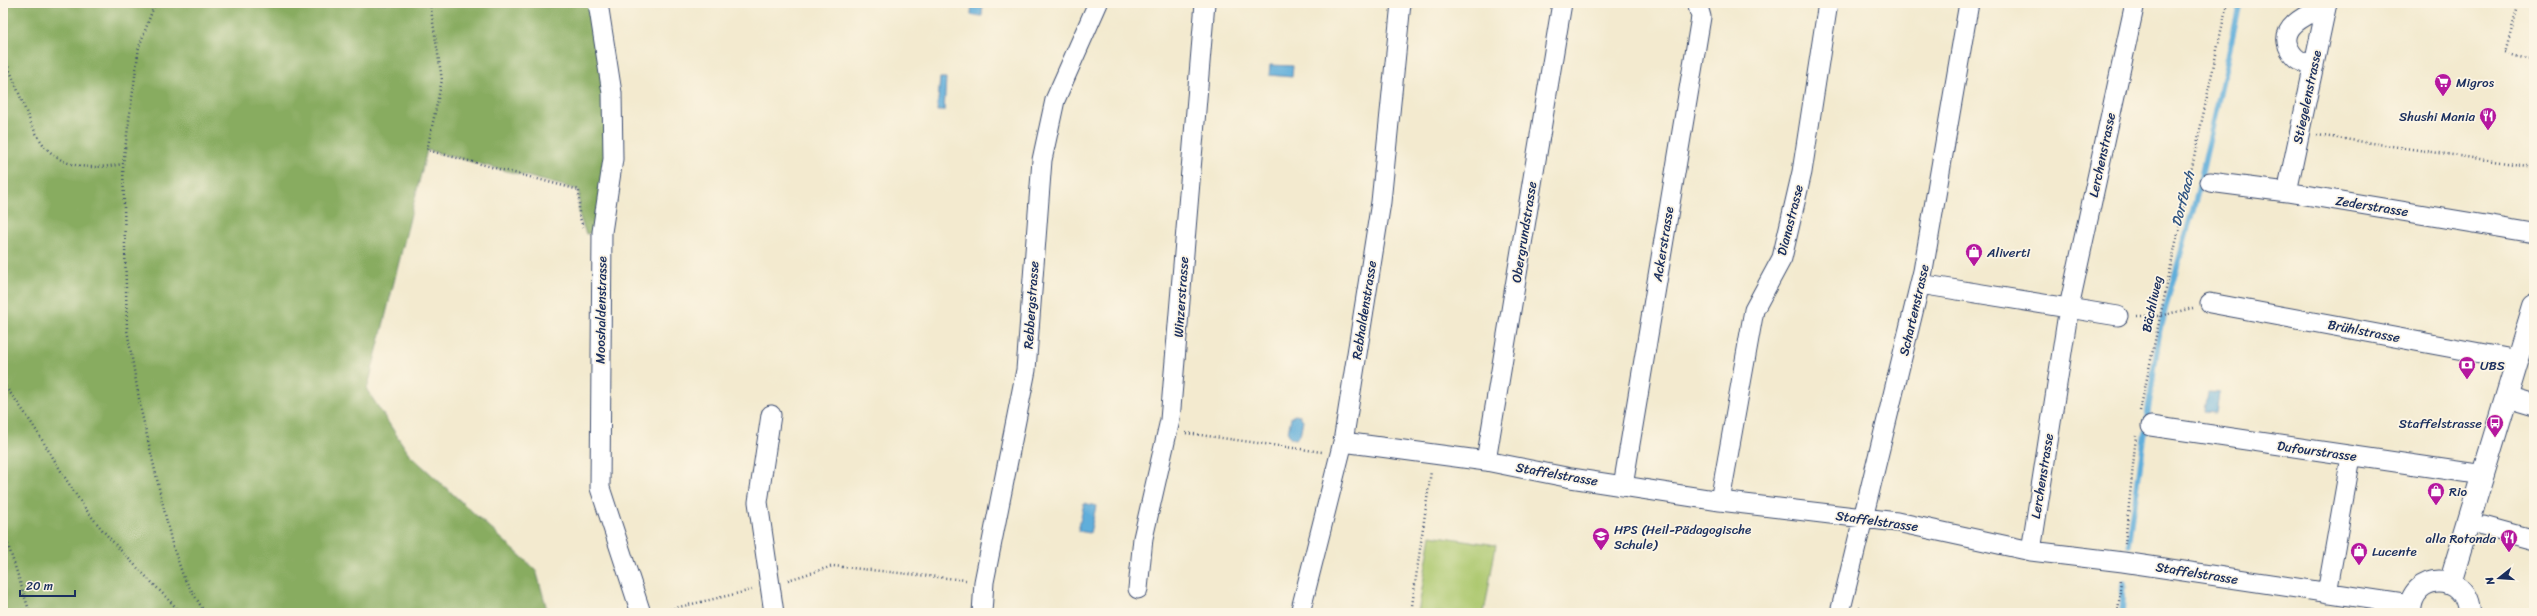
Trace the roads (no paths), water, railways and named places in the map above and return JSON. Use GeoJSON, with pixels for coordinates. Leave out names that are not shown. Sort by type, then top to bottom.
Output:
{"type":"FeatureCollection","features":[{"type":"Feature","properties":{"kind":"main road"},"geometry":{"type":"LineString","coordinates":[[2450,583],[2534,306]]}},
{"type":"Feature","properties":{"kind":"main road"},"geometry":{"type":"LineString","coordinates":[[2410,609],[2417,592],[2430,582],[2440,581],[2450,583],[2465,596],[2469,613]]}},
{"type":"Feature","properties":{"kind":"street","name":"Mooshaldenstrasse"},"geometry":{"type":"LineString","coordinates":[[598,3],[612,93],[613,159],[602,232],[600,488],[641,613]]}},
{"type":"Feature","properties":{"kind":"street","name":"Rebbergstrasse"},"geometry":{"type":"LineString","coordinates":[[982,613],[984,582],[1026,370],[1042,160],[1055,100],[1098,3]]}},
{"type":"Feature","properties":{"kind":"street","name":"Winzerstrasse"},"geometry":{"type":"LineString","coordinates":[[1138,589],[1143,538],[1168,430],[1182,297],[1188,181],[1205,3]]}},
{"type":"Feature","properties":{"kind":"street","name":"Rebhaldenstrasse"},"geometry":{"type":"LineString","coordinates":[[1300,613],[1342,448],[1381,202],[1401,3]]}},
{"type":"Feature","properties":{"kind":"street","name":"Obergrundstrasse"},"geometry":{"type":"LineString","coordinates":[[1486,461],[1562,3]]}},
{"type":"Feature","properties":{"kind":"street","name":"Ackerstrasse"},"geometry":{"type":"LineString","coordinates":[[1623,486],[1701,18],[1697,3]]}},
{"type":"Feature","properties":{"kind":"street","name":"Dianastrasse"},"geometry":{"type":"LineString","coordinates":[[1720,501],[1754,310],[1782,258],[1802,172],[1828,3]]}},
{"type":"Feature","properties":{"kind":"street","name":"Schartenstrasse"},"geometry":{"type":"LineString","coordinates":[[1847,610],[1863,518],[1920,284],[1969,3]]}},
{"type":"Feature","properties":{"kind":"street","name":"Lerchenstrasse"},"geometry":{"type":"LineString","coordinates":[[2031,551],[2069,307],[2135,3]]}},
{"type":"Feature","properties":{"kind":"street"},"geometry":{"type":"LineString","coordinates":[[2314,66],[2298,61],[2290,53],[2286,40],[2290,27],[2300,19],[2327,4]]}},
{"type":"Feature","properties":{"kind":"street","name":"Stiegelenstrasse"},"geometry":{"type":"LineString","coordinates":[[2287,192],[2327,4]]}},
{"type":"Feature","properties":{"kind":"street","name":"Zederstrasse"},"geometry":{"type":"LineString","coordinates":[[2210,182],[2287,192],[2534,233]]}},
{"type":"Feature","properties":{"kind":"street"},"geometry":{"type":"LineString","coordinates":[[1920,284],[2118,316]]}},
{"type":"Feature","properties":{"kind":"street","name":"Brühlstrasse"},"geometry":{"type":"LineString","coordinates":[[2210,303],[2518,360]]}},
{"type":"Feature","properties":{"kind":"street"},"geometry":{"type":"LineString","coordinates":[[2507,397],[2534,405]]}},
{"type":"Feature","properties":{"kind":"street"},"geometry":{"type":"LineString","coordinates":[[771,415],[758,502],[774,613]]}},
{"type":"Feature","properties":{"kind":"street","name":"Dufourstrasse"},"geometry":{"type":"LineString","coordinates":[[2142,425],[2352,457],[2484,475]]}},
{"type":"Feature","properties":{"kind":"street","name":"Staffelstrasse"},"geometry":{"type":"LineString","coordinates":[[1342,448],[1433,455],[1486,461],[1623,486],[1720,501],[1897,522],[2031,551],[2123,562],[2327,593],[2410,609]]}},
{"type":"Feature","properties":{"kind":"street"},"geometry":{"type":"LineString","coordinates":[[2327,593],[2352,457]]}},
{"type":"Feature","properties":{"kind":"street"},"geometry":{"type":"LineString","coordinates":[[2483,526],[2534,540]]}},
{"type":"Feature","properties":{"kind":"water"},"geometry":{"type":"Polygon","coordinates":[[[972,3],[983,3],[982,16],[971,15],[972,3]]]}},
{"type":"Feature","properties":{"kind":"water"},"geometry":{"type":"Polygon","coordinates":[[[1270,65],[1293,66],[1292,77],[1269,75],[1270,65]]]}},
{"type":"Feature","properties":{"kind":"water"},"geometry":{"type":"Polygon","coordinates":[[[940,78],[946,78],[944,111],[937,111],[940,78]]]}},
{"type":"Feature","properties":{"kind":"water"},"geometry":{"type":"Polygon","coordinates":[[[2208,392],[2219,393],[2216,413],[2205,412],[2208,392]]]}},
{"type":"Feature","properties":{"kind":"water"},"geometry":{"type":"Polygon","coordinates":[[[1295,415],[1300,416],[1303,420],[1300,435],[1296,439],[1291,438],[1288,433],[1291,417],[1295,415]]]}},
{"type":"Feature","properties":{"kind":"water"},"geometry":{"type":"Polygon","coordinates":[[[1084,503],[1096,506],[1090,533],[1078,531],[1084,503]]]}},
{"type":"Feature","properties":{"kind":"waterway","name":"Dorfbach"},"geometry":{"type":"LineString","coordinates":[[2129,544],[2160,328],[2197,195],[2240,3]]}},
{"type":"Feature","properties":{"kind":"waterway","name":"Dorfbach"},"geometry":{"type":"LineString","coordinates":[[2122,613],[2124,583]]}},
{"type":"Feature","properties":{"kind":"place","name":"Migros"},"geometry":{"type":"Point","coordinates":[2443,97]}},
{"type":"Feature","properties":{"kind":"place","name":"Shushi Mania"},"geometry":{"type":"Point","coordinates":[2488,131]}},
{"type":"Feature","properties":{"kind":"place","name":"Aliverti"},"geometry":{"type":"Point","coordinates":[1974,267]}},
{"type":"Feature","properties":{"kind":"place","name":"UBS"},"geometry":{"type":"Point","coordinates":[2467,380]}},
{"type":"Feature","properties":{"kind":"place","name":"Staffelstrasse"},"geometry":{"type":"Point","coordinates":[2495,438]}},
{"type":"Feature","properties":{"kind":"place","name":"Rio"},"geometry":{"type":"Point","coordinates":[2436,506]}},
{"type":"Feature","properties":{"kind":"place","name":"HPS (Heil-Pädagogische Schule)"},"geometry":{"type":"Point","coordinates":[1601,551]}},
{"type":"Feature","properties":{"kind":"place","name":"alla Rotonda"},"geometry":{"type":"Point","coordinates":[2509,553]}},
{"type":"Feature","properties":{"kind":"place","name":"Lucente"},"geometry":{"type":"Point","coordinates":[2359,566]}}]}
